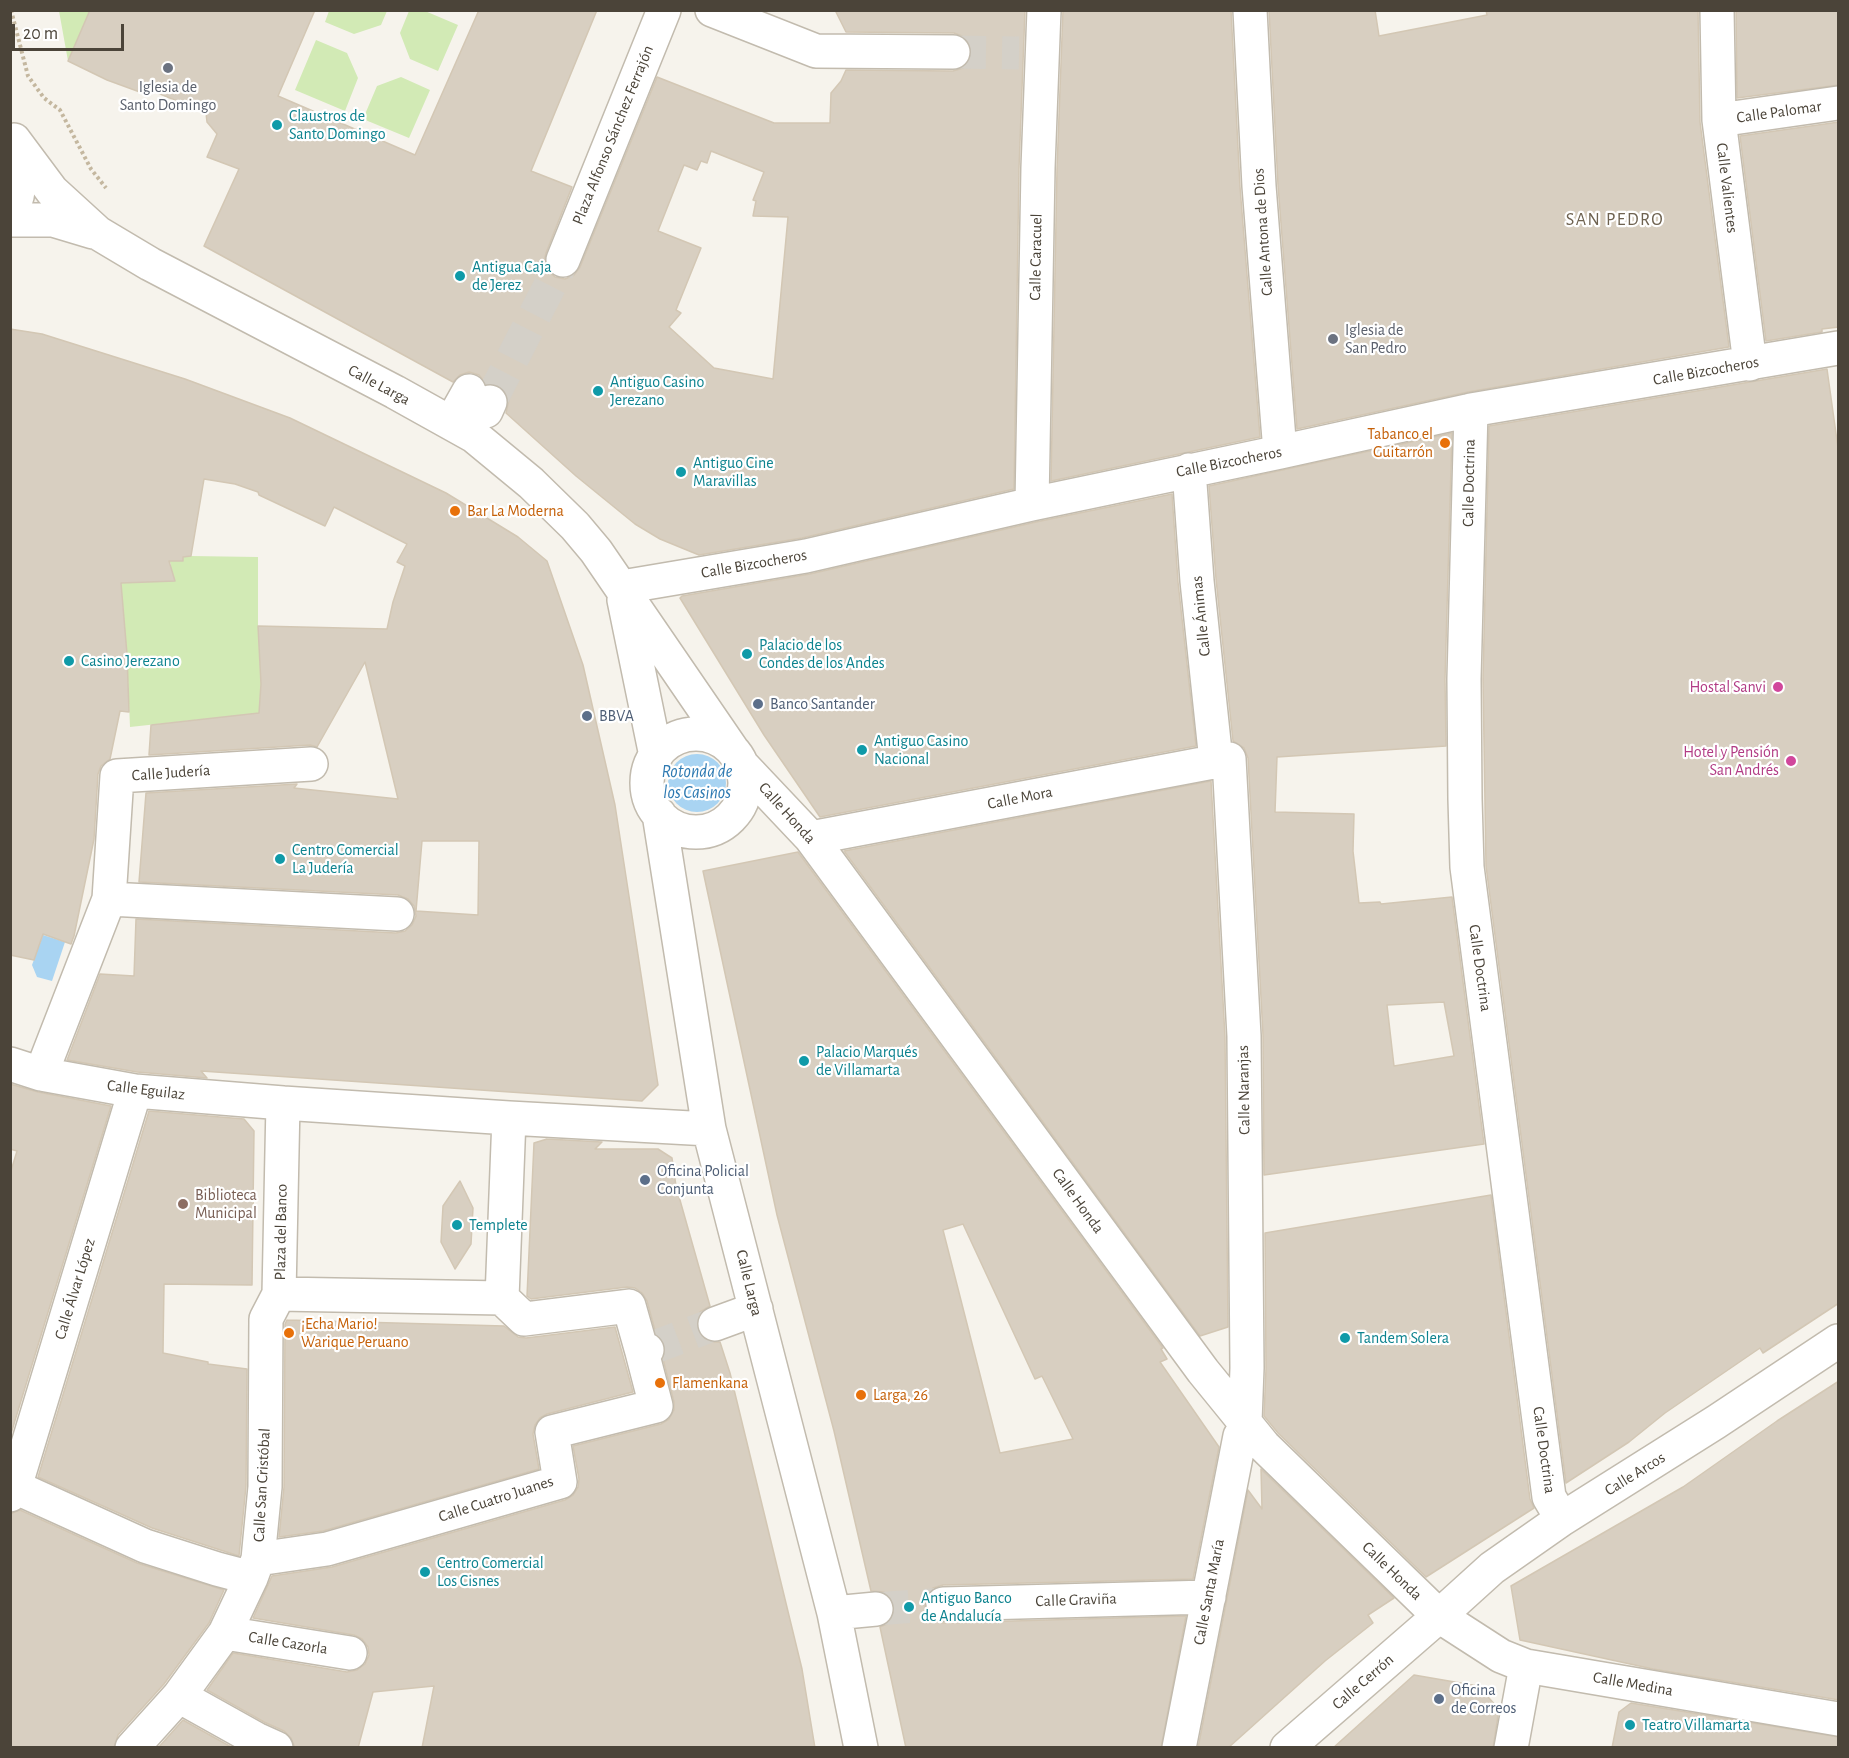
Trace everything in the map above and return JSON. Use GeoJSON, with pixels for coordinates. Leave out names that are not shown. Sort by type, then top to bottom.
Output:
{"type":"FeatureCollection","features":[{"type":"Feature","properties":{"kind":"street","name":"Plaza Alfonso Sánchez Ferrajón"},"geometry":{"type":"LineString","coordinates":[[563,260],[664,10]]}},
{"type":"Feature","properties":{"kind":"street"},"geometry":{"type":"LineString","coordinates":[[712,10],[816,51],[953,52]]}},
{"type":"Feature","properties":{"kind":"street","name":"Calle Caracuel"},"geometry":{"type":"LineString","coordinates":[[1032,504],[1029,112],[1031,53],[1044,10]]}},
{"type":"Feature","properties":{"kind":"street","name":"Calle Antona de Dios"},"geometry":{"type":"LineString","coordinates":[[1250,10],[1258,186],[1280,452]]}},
{"type":"Feature","properties":{"kind":"street","name":"Calle Valientes"},"geometry":{"type":"LineString","coordinates":[[1717,10],[1719,120],[1750,364]]}},
{"type":"Feature","properties":{"kind":"street","name":"Calle Palomar"},"geometry":{"type":"LineString","coordinates":[[1719,120],[1839,103]]}},
{"type":"Feature","properties":{"kind":"street"},"geometry":{"type":"LineString","coordinates":[[10,205],[17,196],[21,172],[12,133]]}},
{"type":"Feature","properties":{"kind":"street","name":"Calle Larga"},"geometry":{"type":"LineString","coordinates":[[12,133],[52,190],[98,233],[150,264],[452,423],[474,436],[531,483],[575,526],[596,551],[738,758]]}},
{"type":"Feature","properties":{"kind":"street","name":"Calle Larga"},"geometry":{"type":"LineString","coordinates":[[10,220],[53,220],[98,233]]}},
{"type":"Feature","properties":{"kind":"street","name":"Calle Bizcocheros"},"geometry":{"type":"LineString","coordinates":[[622,587],[806,556],[1032,504],[1471,410],[1750,364],[1837,357]]}},
{"type":"Feature","properties":{"kind":"street"},"geometry":{"type":"LineString","coordinates":[[452,423],[482,401]]}},
{"type":"Feature","properties":{"kind":"street","name":"Calle Doctrina"},"geometry":{"type":"LineString","coordinates":[[1471,410],[1464,679],[1467,867],[1549,1497],[1562,1519]]}},
{"type":"Feature","properties":{"kind":"street","name":"Calle Ánimas"},"geometry":{"type":"LineString","coordinates":[[1189,470],[1197,581],[1223,760]]}},
{"type":"Feature","properties":{"kind":"street","name":"Calle Larga"},"geometry":{"type":"LineString","coordinates":[[622,587],[656,756]]}},
{"type":"Feature","properties":{"kind":"street"},"geometry":{"type":"LineString","coordinates":[[688,735],[705,735],[721,741],[738,758],[745,782],[743,798],[736,813],[724,824],[709,831],[693,833],[678,829],[664,820],[654,809],[648,794],[647,778],[651,763],[660,750],[673,740],[688,735]]}},
{"type":"Feature","properties":{"kind":"street","name":"Calle Honda"},"geometry":{"type":"LineString","coordinates":[[738,758],[811,838],[1203,1371],[1242,1429],[1264,1446],[1439,1616]]}},
{"type":"Feature","properties":{"kind":"street","name":"Calle Mora"},"geometry":{"type":"LineString","coordinates":[[811,838],[1223,760]]}},
{"type":"Feature","properties":{"kind":"street","name":"Calle Naranjas"},"geometry":{"type":"LineString","coordinates":[[1223,760],[1244,1036],[1247,1368],[1242,1429]]}},
{"type":"Feature","properties":{"kind":"street","name":"Calle Judería"},"geometry":{"type":"LineString","coordinates":[[26,1069],[109,899],[117,776],[311,764]]}},
{"type":"Feature","properties":{"kind":"street","name":"Calle Larga"},"geometry":{"type":"LineString","coordinates":[[658,814],[709,1129],[834,1613],[861,1748]]}},
{"type":"Feature","properties":{"kind":"street"},"geometry":{"type":"LineString","coordinates":[[109,899],[397,914]]}},
{"type":"Feature","properties":{"kind":"street","name":"Calle Eguilaz"},"geometry":{"type":"LineString","coordinates":[[26,1069],[135,1091],[283,1103]]}},
{"type":"Feature","properties":{"kind":"street","name":"Calle Álvar López"},"geometry":{"type":"LineString","coordinates":[[135,1091],[13,1491],[146,1546],[217,1569],[255,1568]]}},
{"type":"Feature","properties":{"kind":"street"},"geometry":{"type":"LineString","coordinates":[[283,1103],[709,1129]]}},
{"type":"Feature","properties":{"kind":"street","name":"Plaza del Banco"},"geometry":{"type":"LineString","coordinates":[[283,1103],[279,1294],[502,1298]]}},
{"type":"Feature","properties":{"kind":"street"},"geometry":{"type":"LineString","coordinates":[[502,1298],[509,1118]]}},
{"type":"Feature","properties":{"kind":"street","name":"Calle San Cristóbal"},"geometry":{"type":"LineString","coordinates":[[132,1748],[178,1696],[225,1633],[255,1568],[265,1487],[266,1319],[279,1294]]}},
{"type":"Feature","properties":{"kind":"street","name":"Calle Cuatro Juanes"},"geometry":{"type":"LineString","coordinates":[[255,1568],[560,1482],[552,1432],[656,1406],[644,1351],[629,1306],[524,1319],[502,1298]]}},
{"type":"Feature","properties":{"kind":"street"},"geometry":{"type":"LineString","coordinates":[[715,1324],[756,1309]]}},
{"type":"Feature","properties":{"kind":"street","name":"Calle Arcos"},"geometry":{"type":"LineString","coordinates":[[1439,1616],[1492,1568],[1562,1519],[1839,1341]]}},
{"type":"Feature","properties":{"kind":"street","name":"Calle Santa María"},"geometry":{"type":"LineString","coordinates":[[1179,1748],[1242,1429]]}},
{"type":"Feature","properties":{"kind":"street","name":"Calle Graviña"},"geometry":{"type":"LineString","coordinates":[[943,1604],[1209,1597]]}},
{"type":"Feature","properties":{"kind":"street"},"geometry":{"type":"LineString","coordinates":[[834,1613],[876,1609]]}},
{"type":"Feature","properties":{"kind":"street","name":"Calle Medina"},"geometry":{"type":"LineString","coordinates":[[1439,1616],[1500,1656],[1526,1666],[1839,1719]]}},
{"type":"Feature","properties":{"kind":"street","name":"Calle Cerrón"},"geometry":{"type":"LineString","coordinates":[[1287,1748],[1439,1616]]}},
{"type":"Feature","properties":{"kind":"street","name":"Calle Cazorla"},"geometry":{"type":"LineString","coordinates":[[225,1633],[350,1653]]}},
{"type":"Feature","properties":{"kind":"street"},"geometry":{"type":"LineString","coordinates":[[1511,1748],[1526,1666]]}},
{"type":"Feature","properties":{"kind":"street"},"geometry":{"type":"LineString","coordinates":[[178,1696],[276,1748]]}},
{"type":"Feature","properties":{"kind":"path"},"geometry":{"type":"LineString","coordinates":[[11,10],[28,76],[44,98],[60,110],[91,169],[113,197]]}},
{"type":"Feature","properties":{"kind":"green space"},"geometry":{"type":"Polygon","coordinates":[[[329,10],[387,11],[381,25],[354,34],[325,22],[329,10]]]}},
{"type":"Feature","properties":{"kind":"green space"},"geometry":{"type":"Polygon","coordinates":[[[59,11],[90,11],[68,61],[59,11]]]}},
{"type":"Feature","properties":{"kind":"green space"},"geometry":{"type":"Polygon","coordinates":[[[409,11],[425,11],[458,25],[438,71],[410,59],[400,33],[409,11]]]}},
{"type":"Feature","properties":{"kind":"green space"},"geometry":{"type":"Polygon","coordinates":[[[316,40],[347,53],[358,78],[345,111],[295,90],[316,40]]]}},
{"type":"Feature","properties":{"kind":"green space"},"geometry":{"type":"Polygon","coordinates":[[[401,77],[430,90],[409,138],[363,119],[377,86],[401,77]]]}},
{"type":"Feature","properties":{"kind":"green space"},"geometry":{"type":"Polygon","coordinates":[[[183,557],[258,557],[261,684],[259,713],[130,727],[121,582],[171,581],[169,561],[183,561],[183,557]]]}},
{"type":"Feature","properties":{"kind":"water","name":"Rotonda de los Casinos"},"geometry":{"type":"Polygon","coordinates":[[[697,754],[713,759],[721,767],[726,783],[721,799],[713,807],[697,812],[681,807],[673,799],[668,783],[673,767],[681,759],[697,754]]]}},
{"type":"Feature","properties":{"kind":"water"},"geometry":{"type":"Polygon","coordinates":[[[43,935],[65,942],[52,981],[37,977],[32,965],[43,935]]]}},
{"type":"Feature","properties":{"kind":"building"},"geometry":{"type":"Polygon","coordinates":[[[90,10],[315,10],[278,96],[415,155],[479,10],[597,10],[531,171],[572,187],[544,262],[549,272],[555,277],[565,279],[574,275],[580,267],[657,77],[774,123],[830,123],[831,93],[841,81],[846,70],[953,71],[963,68],[972,53],[969,42],[954,33],[846,32],[835,10],[1025,10],[1019,168],[1014,489],[802,538],[699,555],[660,539],[635,524],[576,476],[506,413],[509,399],[498,385],[486,384],[479,375],[469,372],[460,375],[453,382],[204,246],[239,169],[207,157],[217,134],[207,122],[206,113],[153,91],[148,95],[107,80],[68,61],[90,10]],[[711,151],[707,163],[701,161],[697,170],[684,165],[658,231],[701,248],[676,310],[681,313],[669,327],[714,368],[773,379],[788,217],[753,216],[756,201],[753,200],[764,172],[711,151]]]}},
{"type":"Feature","properties":{"kind":"building"},"geometry":{"type":"Polygon","coordinates":[[[1063,10],[1231,10],[1240,187],[1260,437],[1051,481],[1057,169],[1063,10]]]}},
{"type":"Feature","properties":{"kind":"building"},"geometry":{"type":"Polygon","coordinates":[[[1269,10],[1375,10],[1379,36],[1487,15],[1486,10],[1698,10],[1700,122],[1729,347],[1468,392],[1297,429],[1278,185],[1269,10]]]}},
{"type":"Feature","properties":{"kind":"building"},"geometry":{"type":"Polygon","coordinates":[[[1736,10],[1839,10],[1839,85],[1737,98],[1736,10]]]}},
{"type":"Feature","properties":{"kind":"building"},"geometry":{"type":"Polygon","coordinates":[[[1839,122],[1839,327],[1766,341],[1740,136],[1839,122]]]}},
{"type":"Feature","properties":{"kind":"building"},"geometry":{"type":"Polygon","coordinates":[[[10,329],[42,334],[185,379],[290,418],[446,493],[518,537],[547,561],[583,665],[615,805],[658,1085],[642,1101],[201,1071],[207,1078],[137,1072],[67,1060],[100,974],[134,976],[136,919],[396,933],[405,931],[412,925],[416,916],[414,906],[408,899],[398,895],[139,882],[146,793],[297,784],[294,788],[398,799],[365,662],[317,747],[310,745],[149,755],[151,725],[259,713],[261,684],[258,626],[387,629],[405,566],[397,562],[407,544],[334,507],[325,526],[259,495],[258,492],[235,484],[204,479],[191,556],[183,557],[183,561],[169,561],[175,581],[121,583],[129,712],[120,711],[110,759],[101,766],[98,774],[94,839],[74,936],[71,944],[43,934],[34,960],[10,955],[10,329]],[[422,841],[416,911],[478,915],[479,841],[422,841]]]}},
{"type":"Feature","properties":{"kind":"building"},"geometry":{"type":"Polygon","coordinates":[[[1827,369],[1839,455],[1839,1303],[1763,1353],[1760,1348],[1665,1413],[1629,1442],[1566,1483],[1486,866],[1483,679],[1489,426],[1827,369]]]}},
{"type":"Feature","properties":{"kind":"building"},"geometry":{"type":"Polygon","coordinates":[[[1452,433],[1445,679],[1446,746],[1277,757],[1275,812],[1354,814],[1353,851],[1359,903],[1380,902],[1381,904],[1452,897],[1484,1144],[1264,1175],[1263,1035],[1248,758],[1244,748],[1233,741],[1209,486],[1452,433]],[[1444,1002],[1387,1005],[1394,1066],[1454,1056],[1444,1002]]]}},
{"type":"Feature","properties":{"kind":"building"},"geometry":{"type":"Polygon","coordinates":[[[1172,494],[1178,582],[1196,746],[820,817],[764,735],[680,598],[810,574],[1036,522],[1172,494]]]}},
{"type":"Feature","properties":{"kind":"building"},"geometry":{"type":"Polygon","coordinates":[[[1211,781],[1225,1037],[1228,1327],[1200,1336],[844,851],[1211,781]]]}},
{"type":"Feature","properties":{"kind":"building"},"geometry":{"type":"Polygon","coordinates":[[[798,852],[1163,1348],[1161,1349],[1167,1359],[1160,1362],[1219,1447],[1193,1579],[943,1585],[933,1588],[924,1604],[927,1614],[935,1621],[944,1623],[1186,1616],[1161,1748],[906,1748],[880,1627],[887,1624],[893,1617],[895,1607],[892,1599],[884,1592],[871,1591],[834,1431],[777,1215],[703,871],[798,852]],[[963,1224],[943,1230],[1000,1453],[1073,1439],[1042,1376],[1035,1379],[963,1224]]]}},
{"type":"Feature","properties":{"kind":"building"},"geometry":{"type":"Polygon","coordinates":[[[10,1084],[38,1092],[111,1106],[10,1437],[10,1174],[17,1151],[10,1149],[10,1084]]]}},
{"type":"Feature","properties":{"kind":"building"},"geometry":{"type":"Polygon","coordinates":[[[149,1111],[244,1119],[254,1131],[252,1285],[164,1284],[163,1353],[208,1362],[208,1364],[247,1369],[246,1486],[239,1556],[152,1528],[38,1477],[149,1111]]]}},
{"type":"Feature","properties":{"kind":"building"},"geometry":{"type":"Polygon","coordinates":[[[547,1139],[602,1142],[595,1149],[658,1149],[672,1158],[676,1186],[710,1306],[700,1312],[697,1330],[703,1339],[720,1342],[730,1373],[802,1669],[815,1748],[422,1748],[434,1686],[373,1692],[358,1748],[295,1748],[291,1738],[284,1731],[207,1690],[233,1653],[347,1672],[357,1670],[365,1664],[369,1655],[368,1647],[362,1639],[354,1635],[253,1618],[272,1576],[332,1567],[565,1500],[573,1495],[578,1487],[579,1479],[573,1446],[661,1424],[669,1419],[674,1410],[674,1402],[663,1359],[666,1352],[665,1344],[656,1334],[647,1301],[642,1293],[635,1288],[627,1287],[531,1299],[527,1296],[534,1143],[547,1139]]]}},
{"type":"Feature","properties":{"kind":"building","name":"Templete"},"geometry":{"type":"Polygon","coordinates":[[[460,1181],[473,1208],[471,1244],[455,1269],[441,1242],[443,1206],[460,1181]]]}},
{"type":"Feature","properties":{"kind":"building"},"geometry":{"type":"Polygon","coordinates":[[[1491,1195],[1530,1499],[1534,1508],[1426,1577],[1278,1433],[1264,1416],[1265,1233],[1491,1195]]]}},
{"type":"Feature","properties":{"kind":"building"},"geometry":{"type":"Polygon","coordinates":[[[287,1320],[504,1326],[518,1337],[526,1338],[615,1327],[633,1392],[547,1414],[540,1418],[533,1434],[539,1469],[323,1531],[279,1537],[284,1487],[285,1324],[287,1320]]]}},
{"type":"Feature","properties":{"kind":"building"},"geometry":{"type":"Polygon","coordinates":[[[1839,1381],[1839,1700],[1653,1669],[1520,1640],[1511,1586],[1683,1487],[1839,1381]]]}},
{"type":"Feature","properties":{"kind":"building"},"geometry":{"type":"Polygon","coordinates":[[[1261,1469],[1394,1598],[1368,1615],[1373,1623],[1325,1661],[1228,1748],[1198,1748],[1248,1490],[1262,1509],[1261,1469]]]}},
{"type":"Feature","properties":{"kind":"building"},"geometry":{"type":"Polygon","coordinates":[[[20,1510],[137,1563],[224,1590],[209,1623],[164,1684],[118,1735],[114,1748],[10,1748],[10,1514],[20,1510]]]}},
{"type":"Feature","properties":{"kind":"building","name":"Oficina de Correos"},"geometry":{"type":"Polygon","coordinates":[[[1414,1675],[1478,1686],[1499,1709],[1493,1748],[1333,1748],[1414,1675]]]}},
{"type":"Feature","properties":{"kind":"building"},"geometry":{"type":"Polygon","coordinates":[[[1631,1703],[1839,1737],[1839,1748],[1612,1748],[1619,1712],[1631,1703]]]}},
{"type":"Feature","properties":{"kind":"building"},"geometry":{"type":"Polygon","coordinates":[[[183,1720],[233,1748],[158,1748],[183,1720]]]}},
{"type":"Feature","properties":{"kind":"tunnel"},"geometry":{"type":"LineString","coordinates":[[953,52],[1019,53]]}},
{"type":"Feature","properties":{"kind":"tunnel"},"geometry":{"type":"LineString","coordinates":[[490,402],[563,260]]}},
{"type":"Feature","properties":{"kind":"tunnel"},"geometry":{"type":"LineString","coordinates":[[647,1350],[715,1324]]}},
{"type":"Feature","properties":{"kind":"tunnel"},"geometry":{"type":"LineString","coordinates":[[876,1609],[943,1604]]}},
{"type":"Feature","properties":{"kind":"place","name":"Iglesia de Santo Domingo"},"geometry":{"type":"Point","coordinates":[168,68]}},
{"type":"Feature","properties":{"kind":"place","name":"Claustros de Santo Domingo"},"geometry":{"type":"Point","coordinates":[277,125]}},
{"type":"Feature","properties":{"kind":"place","name":"Antigua Caja de Jerez"},"geometry":{"type":"Point","coordinates":[460,276]}},
{"type":"Feature","properties":{"kind":"place","name":"Iglesia de San Pedro"},"geometry":{"type":"Point","coordinates":[1333,339]}},
{"type":"Feature","properties":{"kind":"place","name":"Antiguo Casino Jerezano"},"geometry":{"type":"Point","coordinates":[598,391]}},
{"type":"Feature","properties":{"kind":"place","name":"Tabanco el Guitarrón"},"geometry":{"type":"Point","coordinates":[1445,443]}},
{"type":"Feature","properties":{"kind":"place","name":"Antiguo Cine Maravillas"},"geometry":{"type":"Point","coordinates":[681,472]}},
{"type":"Feature","properties":{"kind":"place","name":"Bar La Moderna"},"geometry":{"type":"Point","coordinates":[455,511]}},
{"type":"Feature","properties":{"kind":"place","name":"Palacio de los Condes de los Andes"},"geometry":{"type":"Point","coordinates":[747,654]}},
{"type":"Feature","properties":{"kind":"place","name":"Casino Jerezano"},"geometry":{"type":"Point","coordinates":[69,661]}},
{"type":"Feature","properties":{"kind":"place","name":"Hostal Sanvi"},"geometry":{"type":"Point","coordinates":[1778,687]}},
{"type":"Feature","properties":{"kind":"place","name":"Banco Santander"},"geometry":{"type":"Point","coordinates":[758,704]}},
{"type":"Feature","properties":{"kind":"place","name":"BBVA"},"geometry":{"type":"Point","coordinates":[587,716]}},
{"type":"Feature","properties":{"kind":"place","name":"Antiguo Casino Nacional"},"geometry":{"type":"Point","coordinates":[862,750]}},
{"type":"Feature","properties":{"kind":"place","name":"Hotel y Pensión San Andrés"},"geometry":{"type":"Point","coordinates":[1791,761]}},
{"type":"Feature","properties":{"kind":"place","name":"Centro Comercial La Judería"},"geometry":{"type":"Point","coordinates":[280,859]}},
{"type":"Feature","properties":{"kind":"place","name":"Palacio Marqués de Villamarta"},"geometry":{"type":"Point","coordinates":[804,1061]}},
{"type":"Feature","properties":{"kind":"place","name":"Oficina Policial Conjunta"},"geometry":{"type":"Point","coordinates":[645,1180]}},
{"type":"Feature","properties":{"kind":"place","name":"Biblioteca Municipal"},"geometry":{"type":"Point","coordinates":[183,1204]}},
{"type":"Feature","properties":{"kind":"place","name":"Templete"},"geometry":{"type":"Point","coordinates":[457,1225]}},
{"type":"Feature","properties":{"kind":"place","name":"¡Echa Mario! Warique Peruano"},"geometry":{"type":"Point","coordinates":[289,1333]}},
{"type":"Feature","properties":{"kind":"place","name":"Tandem Solera"},"geometry":{"type":"Point","coordinates":[1345,1338]}},
{"type":"Feature","properties":{"kind":"place","name":"Flamenkana"},"geometry":{"type":"Point","coordinates":[660,1383]}},
{"type":"Feature","properties":{"kind":"place","name":"Larga, 26"},"geometry":{"type":"Point","coordinates":[861,1395]}},
{"type":"Feature","properties":{"kind":"place","name":"Centro Comercial Los Cisnes"},"geometry":{"type":"Point","coordinates":[425,1572]}},
{"type":"Feature","properties":{"kind":"place","name":"Antiguo Banco de Andalucía"},"geometry":{"type":"Point","coordinates":[909,1607]}},
{"type":"Feature","properties":{"kind":"place","name":"Oficina de Correos"},"geometry":{"type":"Point","coordinates":[1439,1699]}},
{"type":"Feature","properties":{"kind":"place","name":"Teatro Villamarta"},"geometry":{"type":"Point","coordinates":[1630,1725]}},
{"type":"Feature","properties":{"kind":"district","name":"SAN PEDRO"},"geometry":{"type":"Point","coordinates":[1615,220]}}]}
